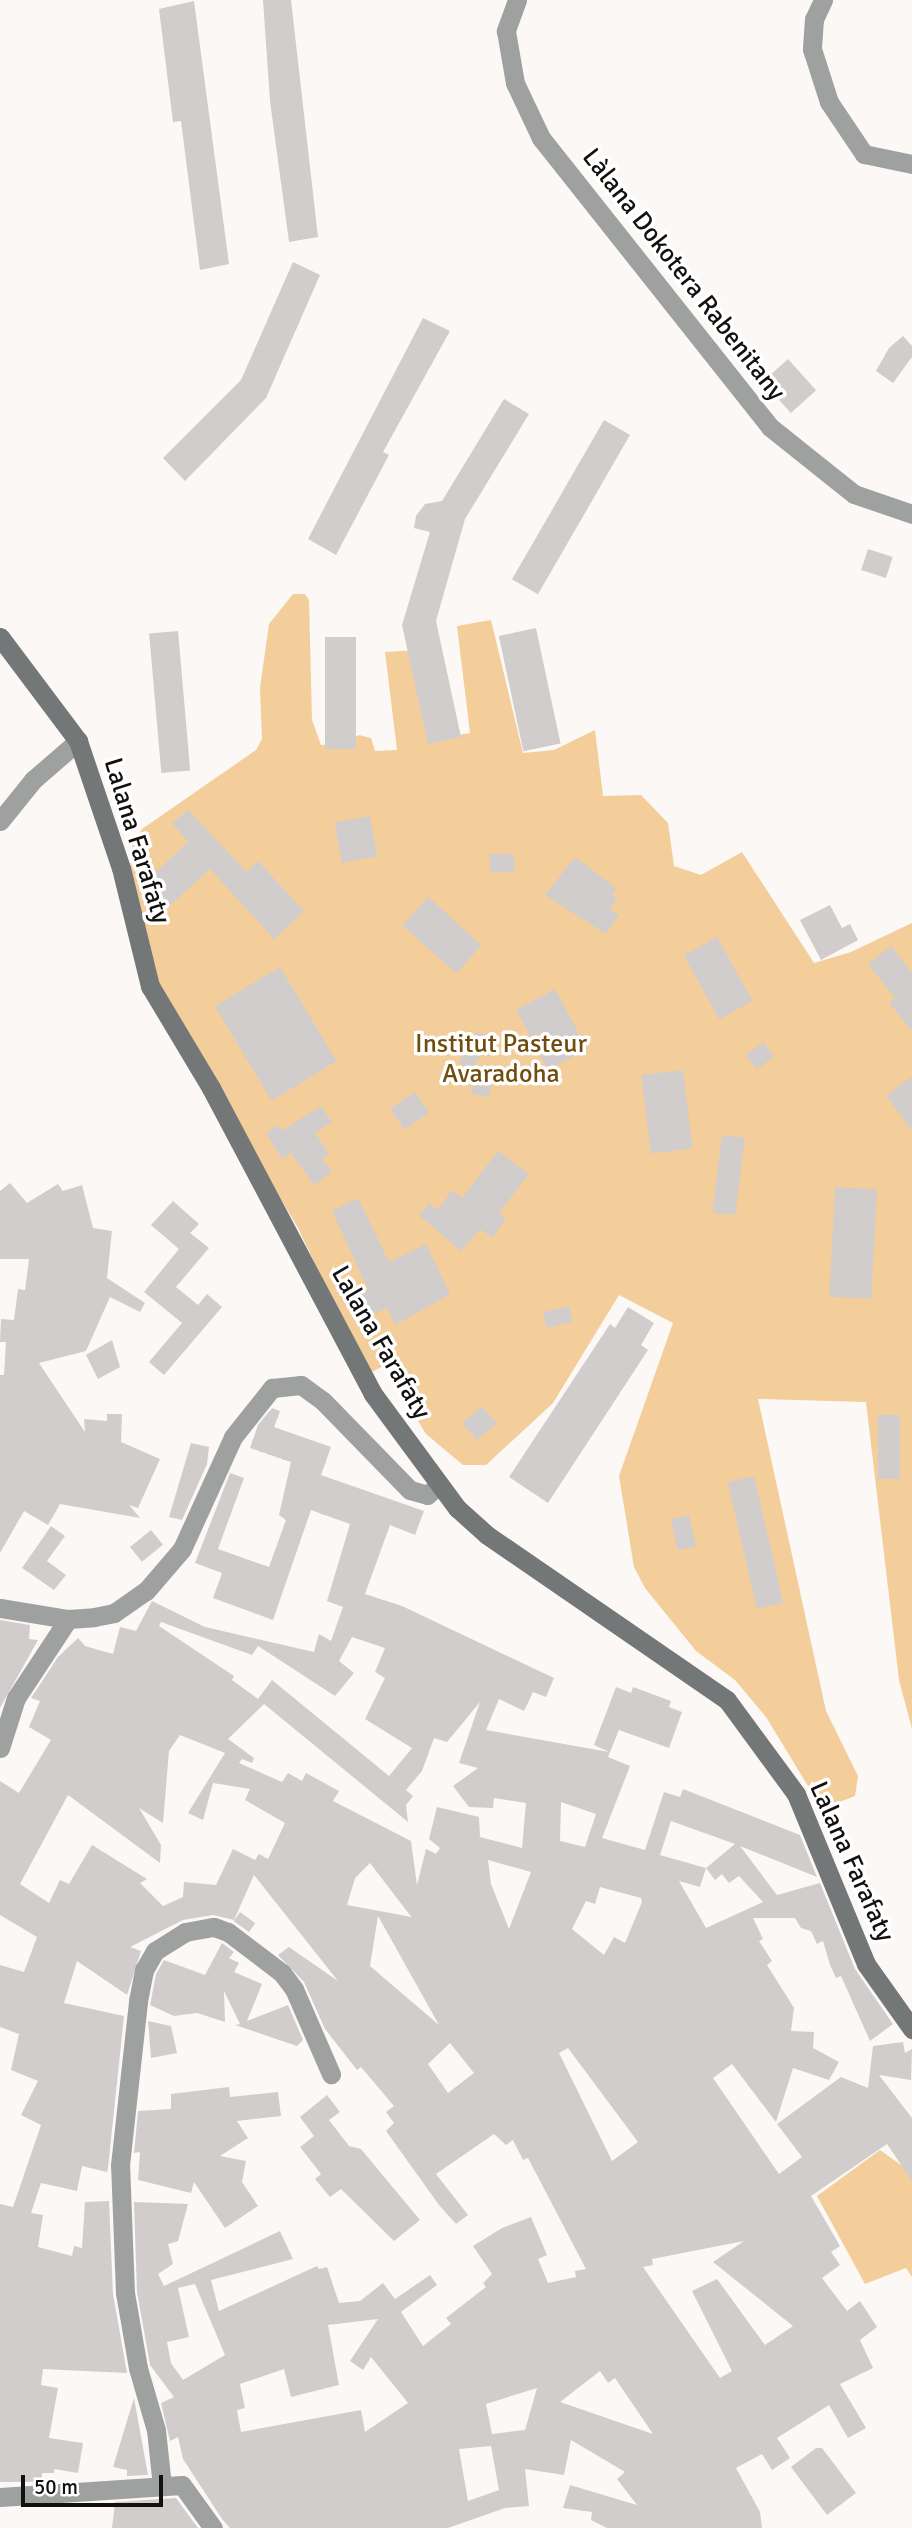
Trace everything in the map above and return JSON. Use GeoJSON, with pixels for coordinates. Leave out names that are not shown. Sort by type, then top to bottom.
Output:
{"type":"FeatureCollection","features":[{"type":"Feature","properties":{"kind":"main road","name":"Lalana Farafaty"},"geometry":{"type":"LineString","coordinates":[[0,638],[78,741],[121,868],[150,986],[211,1088],[373,1394],[439,1485],[487,1535],[727,1700],[796,1794],[866,1964],[912,2029]]}},
{"type":"Feature","properties":{"kind":"street","name":"Làlana Dokotera Rabenitany"},"geometry":{"type":"LineString","coordinates":[[517,0],[506,30],[514,83],[541,138],[770,427],[854,494],[912,514]]}},
{"type":"Feature","properties":{"kind":"street"},"geometry":{"type":"LineString","coordinates":[[822,0],[814,19],[812,49],[829,102],[864,154],[912,164]]}},
{"type":"Feature","properties":{"kind":"street"},"geometry":{"type":"LineString","coordinates":[[0,821],[33,780],[78,741]]}},
{"type":"Feature","properties":{"kind":"street"},"geometry":{"type":"LineString","coordinates":[[0,1608],[68,1619],[114,1613],[165,1573],[182,1549],[233,1437],[272,1388],[301,1385],[323,1401],[410,1490],[427,1495],[439,1485]]}},
{"type":"Feature","properties":{"kind":"street"},"geometry":{"type":"LineString","coordinates":[[0,1748],[16,1698],[68,1619]]}},
{"type":"Feature","properties":{"kind":"street"},"geometry":{"type":"LineString","coordinates":[[162,2486],[156,2430],[138,2368],[125,2293],[120,2189],[138,2001],[145,1970],[155,1951],[185,1932],[214,1927],[229,1932],[288,1981],[331,2074]]}},
{"type":"Feature","properties":{"kind":"street"},"geometry":{"type":"LineString","coordinates":[[0,2497],[182,2484],[213,2528]]}},
{"type":"Feature","properties":{"kind":"green space","name":"Institut Pasteur Avaradoha"},"geometry":{"type":"Polygon","coordinates":[[[293,594],[305,594],[309,600],[312,720],[321,745],[345,743],[359,735],[371,738],[375,751],[397,750],[385,652],[420,650],[436,739],[470,733],[457,626],[491,620],[523,753],[554,750],[595,730],[603,796],[641,795],[668,823],[674,866],[701,875],[742,852],[814,963],[851,952],[912,923],[912,1729],[899,1680],[866,1402],[758,1399],[826,1711],[858,1776],[855,1796],[822,1809],[766,1717],[735,1680],[696,1651],[645,1588],[634,1567],[619,1476],[673,1323],[619,1295],[553,1403],[486,1465],[463,1465],[426,1434],[389,1373],[391,1362],[368,1374],[297,1226],[236,1126],[155,976],[131,876],[132,845],[142,829],[256,750],[262,739],[260,688],[269,624],[293,594]]]}},
{"type":"Feature","properties":{"kind":"green space"},"geometry":{"type":"Polygon","coordinates":[[[880,2150],[912,2173],[912,2277],[906,2268],[865,2284],[817,2196],[880,2150]]]}},
{"type":"Feature","properties":{"kind":"building"},"geometry":{"type":"Polygon","coordinates":[[[263,0],[291,0],[318,237],[289,242],[270,101],[263,0]]]}},
{"type":"Feature","properties":{"kind":"building"},"geometry":{"type":"Polygon","coordinates":[[[194,1],[229,264],[200,270],[181,121],[173,122],[159,9],[194,1]]]}},
{"type":"Feature","properties":{"kind":"building"},"geometry":{"type":"Polygon","coordinates":[[[293,262],[320,275],[266,398],[185,481],[163,458],[241,380],[293,262]]]}},
{"type":"Feature","properties":{"kind":"building"},"geometry":{"type":"Polygon","coordinates":[[[423,318],[450,331],[383,452],[389,455],[336,555],[308,539],[423,318]]]}},
{"type":"Feature","properties":{"kind":"building"},"geometry":{"type":"Polygon","coordinates":[[[903,336],[912,346],[912,357],[893,383],[876,371],[889,348],[903,336]]]}},
{"type":"Feature","properties":{"kind":"building"},"geometry":{"type":"Polygon","coordinates":[[[788,359],[816,390],[791,413],[763,382],[788,359]]]}},
{"type":"Feature","properties":{"kind":"building"},"geometry":{"type":"Polygon","coordinates":[[[504,399],[529,414],[465,519],[436,621],[461,737],[428,744],[402,625],[430,532],[414,528],[416,516],[425,504],[442,501],[504,399]]]}},
{"type":"Feature","properties":{"kind":"building"},"geometry":{"type":"Polygon","coordinates":[[[604,420],[630,435],[538,594],[512,579],[604,420]]]}},
{"type":"Feature","properties":{"kind":"building"},"geometry":{"type":"Polygon","coordinates":[[[868,549],[893,557],[886,578],[861,570],[868,549]]]}},
{"type":"Feature","properties":{"kind":"building"},"geometry":{"type":"Polygon","coordinates":[[[536,628],[561,743],[523,751],[499,636],[536,628]]]}},
{"type":"Feature","properties":{"kind":"building"},"geometry":{"type":"Polygon","coordinates":[[[178,631],[190,770],[161,773],[149,634],[178,631]]]}},
{"type":"Feature","properties":{"kind":"building"},"geometry":{"type":"Polygon","coordinates":[[[325,637],[356,637],[356,749],[325,749],[325,637]]]}},
{"type":"Feature","properties":{"kind":"building"},"geometry":{"type":"Polygon","coordinates":[[[188,810],[247,872],[258,861],[304,911],[274,939],[210,869],[167,908],[144,883],[188,842],[172,823],[188,810]]]}},
{"type":"Feature","properties":{"kind":"building"},"geometry":{"type":"Polygon","coordinates":[[[370,816],[377,856],[342,863],[335,822],[370,816]]]}},
{"type":"Feature","properties":{"kind":"building"},"geometry":{"type":"Polygon","coordinates":[[[490,854],[514,854],[514,872],[490,872],[490,854]]]}},
{"type":"Feature","properties":{"kind":"building"},"geometry":{"type":"Polygon","coordinates":[[[575,857],[616,888],[612,895],[617,898],[610,909],[619,915],[606,934],[545,895],[575,857]]]}},
{"type":"Feature","properties":{"kind":"building"},"geometry":{"type":"Polygon","coordinates":[[[428,897],[482,945],[456,973],[403,925],[428,897]]]}},
{"type":"Feature","properties":{"kind":"building"},"geometry":{"type":"Polygon","coordinates":[[[830,905],[842,928],[850,924],[858,940],[821,960],[800,920],[830,905]]]}},
{"type":"Feature","properties":{"kind":"building"},"geometry":{"type":"Polygon","coordinates":[[[717,937],[752,1001],[719,1019],[684,955],[717,937]]]}},
{"type":"Feature","properties":{"kind":"building"},"geometry":{"type":"Polygon","coordinates":[[[891,946],[912,973],[912,1031],[889,1003],[895,998],[868,964],[891,946]]]}},
{"type":"Feature","properties":{"kind":"building"},"geometry":{"type":"Polygon","coordinates":[[[280,967],[337,1061],[272,1100],[215,1006],[280,967]]]}},
{"type":"Feature","properties":{"kind":"building"},"geometry":{"type":"Polygon","coordinates":[[[555,989],[587,1049],[548,1070],[516,1010],[555,989]]]}},
{"type":"Feature","properties":{"kind":"building"},"geometry":{"type":"Polygon","coordinates":[[[478,1031],[491,1039],[471,1070],[458,1062],[478,1031]]]}},
{"type":"Feature","properties":{"kind":"building"},"geometry":{"type":"Polygon","coordinates":[[[763,1042],[774,1056],[757,1070],[746,1056],[763,1042]]]}},
{"type":"Feature","properties":{"kind":"building"},"geometry":{"type":"Polygon","coordinates":[[[683,1070],[693,1148],[651,1154],[641,1075],[683,1070]]]}},
{"type":"Feature","properties":{"kind":"building"},"geometry":{"type":"Polygon","coordinates":[[[476,1071],[494,1075],[488,1097],[471,1093],[476,1071]]]}},
{"type":"Feature","properties":{"kind":"building"},"geometry":{"type":"Polygon","coordinates":[[[912,1077],[912,1131],[886,1095],[912,1077]]]}},
{"type":"Feature","properties":{"kind":"building"},"geometry":{"type":"Polygon","coordinates":[[[415,1092],[429,1113],[404,1130],[390,1109],[415,1092]]]}},
{"type":"Feature","properties":{"kind":"building"},"geometry":{"type":"Polygon","coordinates":[[[321,1106],[332,1122],[315,1133],[329,1154],[322,1158],[332,1172],[314,1185],[291,1153],[282,1159],[266,1133],[278,1125],[282,1131],[321,1106]]]}},
{"type":"Feature","properties":{"kind":"building"},"geometry":{"type":"Polygon","coordinates":[[[722,1135],[745,1138],[735,1215],[712,1212],[722,1135]]]}},
{"type":"Feature","properties":{"kind":"building"},"geometry":{"type":"Polygon","coordinates":[[[498,1151],[529,1174],[499,1213],[506,1219],[492,1238],[480,1229],[461,1251],[419,1215],[429,1203],[438,1210],[452,1190],[462,1198],[498,1151]]]}},
{"type":"Feature","properties":{"kind":"building"},"geometry":{"type":"Polygon","coordinates":[[[10,1183],[27,1203],[58,1184],[63,1191],[82,1185],[93,1228],[112,1231],[107,1278],[145,1303],[140,1312],[110,1297],[86,1351],[39,1363],[85,1432],[84,1419],[107,1421],[107,1414],[122,1414],[121,1442],[160,1459],[138,1508],[129,1505],[140,1518],[60,1504],[48,1525],[24,1511],[0,1553],[0,1375],[4,1375],[6,1342],[0,1342],[1,1319],[14,1320],[18,1289],[25,1290],[29,1259],[0,1259],[0,1191],[10,1183]]]}},
{"type":"Feature","properties":{"kind":"building"},"geometry":{"type":"Polygon","coordinates":[[[835,1187],[877,1189],[871,1299],[829,1297],[835,1187]]]}},
{"type":"Feature","properties":{"kind":"building"},"geometry":{"type":"Polygon","coordinates":[[[358,1198],[389,1262],[426,1244],[450,1294],[395,1325],[387,1308],[367,1317],[357,1294],[368,1289],[332,1211],[358,1198]]]}},
{"type":"Feature","properties":{"kind":"building"},"geometry":{"type":"Polygon","coordinates":[[[173,1201],[199,1224],[190,1233],[209,1248],[176,1287],[198,1305],[207,1294],[222,1307],[164,1375],[149,1362],[182,1323],[144,1292],[179,1249],[151,1225],[173,1201]]]}},
{"type":"Feature","properties":{"kind":"building"},"geometry":{"type":"Polygon","coordinates":[[[569,1306],[573,1322],[547,1328],[543,1313],[569,1306]]]}},
{"type":"Feature","properties":{"kind":"building"},"geometry":{"type":"Polygon","coordinates":[[[628,1307],[654,1323],[641,1345],[648,1350],[548,1503],[509,1477],[610,1324],[615,1328],[628,1307]]]}},
{"type":"Feature","properties":{"kind":"building"},"geometry":{"type":"Polygon","coordinates":[[[112,1340],[120,1367],[98,1379],[86,1355],[112,1340]]]}},
{"type":"Feature","properties":{"kind":"building"},"geometry":{"type":"Polygon","coordinates":[[[482,1406],[497,1424],[477,1440],[462,1423],[482,1406]]]}},
{"type":"Feature","properties":{"kind":"building"},"geometry":{"type":"Polygon","coordinates":[[[272,1408],[280,1411],[274,1427],[331,1447],[321,1475],[424,1511],[415,1535],[390,1525],[365,1594],[402,1606],[554,1678],[546,1697],[533,1692],[524,1711],[499,1699],[486,1730],[609,1752],[594,1745],[616,1687],[631,1693],[633,1687],[671,1701],[669,1707],[682,1712],[669,1748],[619,1730],[608,1757],[630,1766],[602,1838],[645,1850],[664,1792],[680,1797],[683,1789],[800,1835],[817,1877],[740,1846],[777,1895],[820,1883],[855,1969],[893,2024],[870,2041],[841,1976],[836,1978],[823,1941],[817,1944],[811,1931],[801,1928],[795,1918],[753,1918],[763,1939],[759,1941],[772,1961],[767,1965],[794,2008],[791,2031],[814,2032],[813,2048],[839,2062],[829,2080],[793,2068],[776,2122],[732,2064],[713,2078],[779,2174],[802,2157],[777,2124],[841,2077],[868,2088],[873,2046],[903,2042],[905,2053],[912,2049],[911,2080],[879,2075],[912,2118],[912,2181],[887,2144],[811,2196],[840,2246],[831,2252],[840,2265],[822,2278],[847,2311],[860,2301],[877,2327],[860,2340],[873,2368],[840,2384],[866,2428],[848,2438],[829,2405],[777,2438],[790,2458],[772,2470],[762,2454],[736,2468],[760,2512],[762,2528],[607,2528],[591,2520],[592,2512],[563,2508],[570,2485],[637,2505],[617,2479],[625,2472],[571,2440],[564,2475],[525,2469],[529,2506],[505,2508],[448,2528],[230,2528],[222,2519],[183,2459],[178,2437],[170,2441],[161,2403],[174,2397],[150,2365],[137,2292],[134,2202],[188,2204],[178,2241],[168,2244],[173,2264],[158,2274],[164,2286],[280,2231],[293,2259],[211,2280],[219,2311],[317,2266],[319,2269],[327,2267],[339,2303],[360,2301],[383,2283],[395,2299],[430,2275],[437,2285],[401,2312],[423,2346],[451,2324],[446,2318],[486,2287],[483,2283],[492,2274],[473,2246],[502,2228],[531,2217],[547,2255],[538,2259],[548,2283],[576,2277],[575,2271],[586,2269],[528,2158],[523,2160],[513,2140],[506,2145],[494,2134],[436,2174],[468,2215],[456,2224],[439,2205],[386,2131],[394,2123],[386,2112],[394,2106],[361,2067],[357,2070],[325,2029],[304,1982],[278,1955],[289,1947],[338,1981],[254,1875],[234,1920],[213,1915],[183,1920],[130,1947],[141,1951],[127,1995],[77,1961],[64,2003],[124,2016],[108,2168],[107,2172],[82,2166],[77,2191],[41,2183],[31,2213],[43,2215],[38,2247],[72,2256],[74,2246],[82,2248],[85,2202],[109,2201],[113,2294],[127,2373],[43,2369],[41,2385],[58,2388],[49,2438],[83,2443],[78,2473],[54,2469],[54,2473],[42,2473],[42,2482],[0,2482],[0,2204],[13,2207],[41,2125],[21,2115],[38,2081],[11,2070],[19,2034],[0,2027],[0,1965],[24,1972],[37,1937],[0,1915],[0,1781],[19,1793],[51,1740],[29,1727],[40,1701],[31,1698],[58,1657],[78,1638],[85,1646],[113,1654],[120,1627],[136,1631],[152,1601],[205,1627],[314,1652],[319,1634],[331,1641],[343,1607],[327,1601],[350,1524],[311,1510],[273,1620],[213,1598],[222,1573],[195,1563],[230,1473],[244,1478],[218,1549],[269,1567],[286,1520],[279,1515],[291,1462],[250,1448],[258,1425],[272,1408]],[[161,1622],[159,1626],[234,1676],[232,1680],[258,1699],[272,1680],[389,1776],[412,1748],[365,1719],[385,1678],[375,1672],[385,1648],[352,1637],[339,1661],[354,1673],[335,1696],[258,1646],[252,1655],[161,1622]],[[480,1702],[447,1742],[434,1738],[422,1771],[406,1790],[413,1796],[406,1805],[408,1822],[264,1704],[228,1739],[254,1758],[252,1763],[242,1759],[239,1763],[282,1782],[288,1773],[302,1781],[306,1773],[339,1791],[333,1801],[411,1841],[417,1885],[426,1849],[436,1854],[440,1848],[429,1839],[437,1807],[479,1817],[480,1837],[522,1848],[526,1803],[494,1798],[493,1808],[469,1807],[453,1786],[478,1768],[459,1763],[480,1702]],[[180,1735],[169,1751],[163,1823],[139,1808],[161,1845],[160,1863],[68,1795],[20,1884],[49,1903],[60,1880],[69,1884],[92,1845],[147,1879],[140,1883],[163,1906],[183,1897],[184,1882],[216,1885],[233,1849],[255,1860],[259,1854],[268,1859],[285,1823],[245,1800],[250,1789],[213,1783],[203,1820],[188,1813],[225,1753],[180,1735]],[[561,1802],[560,1841],[585,1847],[596,1814],[561,1802]],[[671,1821],[660,1855],[706,1868],[735,1844],[671,1821]],[[488,1860],[491,1884],[509,1929],[531,1872],[488,1860]],[[370,1863],[355,1878],[347,1905],[412,1917],[370,1863]],[[706,1868],[700,1887],[679,1881],[706,1928],[763,1902],[739,1876],[729,1883],[722,1874],[715,1880],[706,1868]],[[600,1887],[595,1904],[586,1901],[572,1929],[604,1955],[614,1937],[625,1943],[642,1902],[641,1898],[600,1887]],[[378,1916],[370,1966],[439,2025],[378,1916]],[[450,2043],[428,2064],[448,2093],[474,2073],[450,2043]],[[568,2048],[559,2053],[612,2161],[638,2142],[568,2048]],[[744,2241],[652,2259],[653,2265],[643,2267],[720,2378],[732,2371],[692,2291],[717,2279],[765,2345],[793,2326],[713,2262],[744,2241]],[[195,2284],[178,2288],[189,2337],[167,2342],[171,2363],[183,2380],[225,2355],[195,2284]],[[378,2319],[328,2325],[339,2385],[291,2397],[284,2369],[240,2384],[245,2408],[237,2410],[241,2432],[361,2410],[365,2432],[408,2403],[371,2357],[363,2370],[350,2361],[378,2319]],[[600,2371],[560,2402],[653,2434],[615,2378],[608,2383],[600,2371]],[[537,2388],[486,2404],[492,2434],[525,2430],[537,2388]],[[491,2446],[459,2449],[468,2501],[499,2490],[491,2446]]]}},
{"type":"Feature","properties":{"kind":"building"},"geometry":{"type":"Polygon","coordinates":[[[878,1415],[900,1415],[900,1479],[878,1479],[878,1415]]]}},
{"type":"Feature","properties":{"kind":"building"},"geometry":{"type":"Polygon","coordinates":[[[191,1443],[209,1447],[207,1464],[182,1520],[169,1517],[191,1443]]]}},
{"type":"Feature","properties":{"kind":"building"},"geometry":{"type":"Polygon","coordinates":[[[754,1476],[783,1603],[757,1609],[728,1482],[754,1476]]]}},
{"type":"Feature","properties":{"kind":"building"},"geometry":{"type":"Polygon","coordinates":[[[689,1515],[696,1546],[678,1550],[670,1519],[689,1515]]]}},
{"type":"Feature","properties":{"kind":"building"},"geometry":{"type":"Polygon","coordinates":[[[51,1526],[65,1536],[47,1561],[66,1575],[54,1590],[22,1568],[51,1526]]]}},
{"type":"Feature","properties":{"kind":"building"},"geometry":{"type":"Polygon","coordinates":[[[151,1530],[163,1545],[142,1562],[130,1547],[151,1530]]]}},
{"type":"Feature","properties":{"kind":"building"},"geometry":{"type":"Polygon","coordinates":[[[0,1620],[30,1625],[29,1639],[38,1640],[0,1708],[0,1620]]]}},
{"type":"Feature","properties":{"kind":"building"},"geometry":{"type":"Polygon","coordinates":[[[240,1912],[255,1923],[249,1932],[234,1921],[240,1912]]]}},
{"type":"Feature","properties":{"kind":"building"},"geometry":{"type":"Polygon","coordinates":[[[222,1943],[234,1952],[229,1958],[239,1963],[234,1972],[262,1984],[247,2021],[288,2005],[303,2040],[297,2046],[235,2025],[240,2024],[224,1991],[225,2022],[197,2013],[174,2016],[150,2005],[156,1974],[164,1960],[205,1975],[222,1943]]]}},
{"type":"Feature","properties":{"kind":"building"},"geometry":{"type":"Polygon","coordinates":[[[148,2021],[171,2026],[177,2053],[151,2058],[148,2021]]]}},
{"type":"Feature","properties":{"kind":"building"},"geometry":{"type":"Polygon","coordinates":[[[229,2087],[230,2097],[278,2092],[281,2116],[237,2121],[248,2138],[220,2156],[246,2161],[242,2182],[258,2206],[225,2228],[194,2182],[191,2193],[138,2180],[140,2152],[134,2153],[138,2111],[171,2109],[171,2094],[229,2087]]]}},
{"type":"Feature","properties":{"kind":"building"},"geometry":{"type":"Polygon","coordinates":[[[327,2095],[340,2112],[329,2120],[349,2146],[361,2149],[420,2220],[394,2241],[341,2189],[330,2197],[315,2179],[321,2174],[300,2147],[314,2136],[300,2117],[327,2095]]]}},
{"type":"Feature","properties":{"kind":"building"},"geometry":{"type":"Polygon","coordinates":[[[134,2398],[148,2475],[127,2476],[127,2470],[113,2467],[134,2398]]]}},
{"type":"Feature","properties":{"kind":"building"},"geometry":{"type":"Polygon","coordinates":[[[816,2448],[822,2448],[856,2493],[827,2515],[791,2467],[816,2448]]]}},
{"type":"Feature","properties":{"kind":"building"},"geometry":{"type":"Polygon","coordinates":[[[176,2498],[198,2528],[112,2528],[115,2502],[176,2498]]]}}]}
